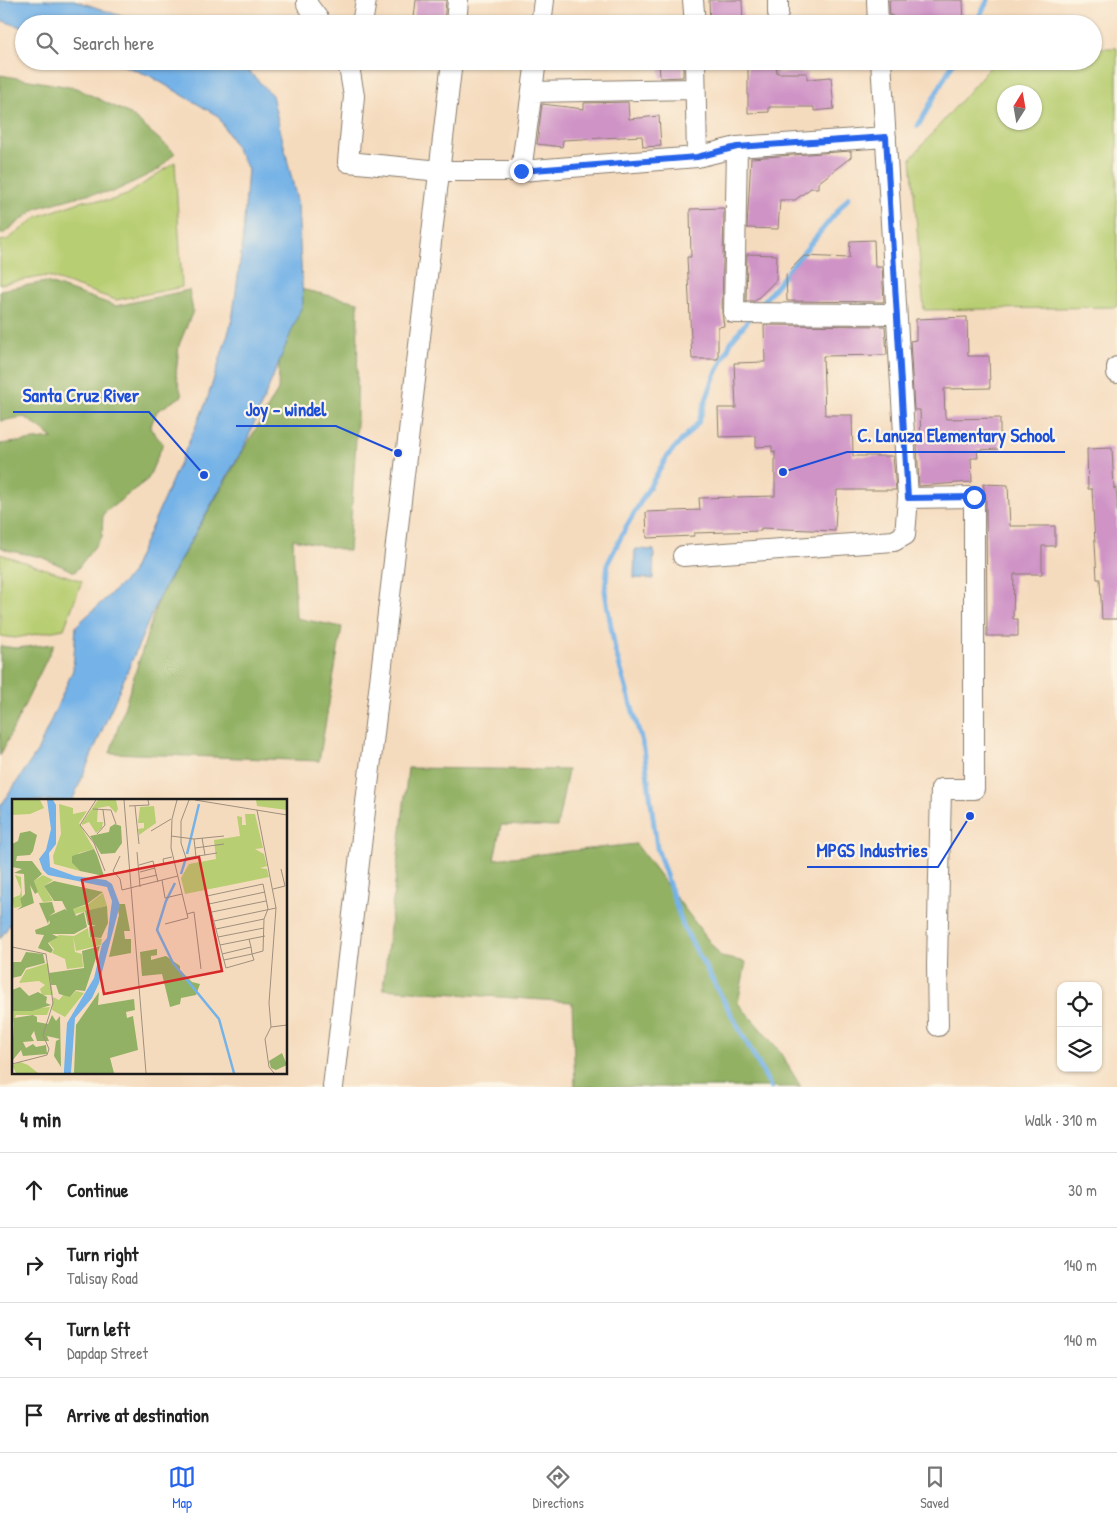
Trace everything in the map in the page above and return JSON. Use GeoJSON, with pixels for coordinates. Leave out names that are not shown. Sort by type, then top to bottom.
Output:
{"type":"FeatureCollection","features":[{"type":"Feature","properties":{"kind":"street"},"geometry":{"type":"LineString","coordinates":[[307,0],[307,4],[315,15]]}},
{"type":"Feature","properties":{"kind":"street"},"geometry":{"type":"LineString","coordinates":[[364,15],[366,0]]}},
{"type":"Feature","properties":{"kind":"street"},"geometry":{"type":"LineString","coordinates":[[457,15],[458,0]]}},
{"type":"Feature","properties":{"kind":"street"},"geometry":{"type":"LineString","coordinates":[[542,15],[544,0]]}},
{"type":"Feature","properties":{"kind":"street"},"geometry":{"type":"LineString","coordinates":[[693,0],[694,15]]}},
{"type":"Feature","properties":{"kind":"street"},"geometry":{"type":"LineString","coordinates":[[877,0],[878,15]]}},
{"type":"Feature","properties":{"kind":"street"},"geometry":{"type":"LineString","coordinates":[[350,70],[354,96],[348,162],[440,171],[521,171],[697,157],[737,147],[886,137]]}},
{"type":"Feature","properties":{"kind":"street"},"geometry":{"type":"LineString","coordinates":[[333,1087],[451,70]]}},
{"type":"Feature","properties":{"kind":"street"},"geometry":{"type":"LineString","coordinates":[[521,171],[535,70]]}},
{"type":"Feature","properties":{"kind":"street"},"geometry":{"type":"LineString","coordinates":[[695,70],[697,157]]}},
{"type":"Feature","properties":{"kind":"street"},"geometry":{"type":"LineString","coordinates":[[683,556],[894,541],[905,535],[908,498],[882,70]]}},
{"type":"Feature","properties":{"kind":"street"},"geometry":{"type":"LineString","coordinates":[[532,92],[695,88]]}},
{"type":"Feature","properties":{"kind":"street"},"geometry":{"type":"LineString","coordinates":[[737,147],[734,313],[896,314]]}},
{"type":"Feature","properties":{"kind":"street"},"geometry":{"type":"LineString","coordinates":[[1117,368],[1117,373]]}},
{"type":"Feature","properties":{"kind":"street"},"geometry":{"type":"LineString","coordinates":[[908,498],[974,497],[974,789],[942,789],[937,965],[938,1026]]}},
{"type":"Feature","properties":{"kind":"green space"},"geometry":{"type":"Polygon","coordinates":[[[1102,48],[1117,48],[1117,307],[924,310],[911,158],[987,70],[1102,70],[1102,48]]]}},
{"type":"Feature","properties":{"kind":"green space"},"geometry":{"type":"Polygon","coordinates":[[[0,75],[76,88],[130,114],[175,153],[158,170],[113,192],[87,194],[37,208],[0,234],[0,75]]]}},
{"type":"Feature","properties":{"kind":"green space"},"geometry":{"type":"Polygon","coordinates":[[[175,162],[182,287],[116,300],[47,276],[0,284],[0,241],[7,240],[39,216],[86,200],[109,201],[127,195],[175,162]]]}},
{"type":"Feature","properties":{"kind":"green space"},"geometry":{"type":"Polygon","coordinates":[[[46,282],[116,306],[189,290],[193,311],[179,345],[176,375],[182,396],[157,411],[150,428],[163,444],[148,479],[103,514],[102,537],[75,572],[41,557],[10,551],[0,547],[0,444],[53,438],[25,417],[0,421],[0,290],[46,282]]]}},
{"type":"Feature","properties":{"kind":"green space"},"geometry":{"type":"Polygon","coordinates":[[[282,285],[358,302],[357,422],[349,551],[293,539],[296,618],[342,627],[319,761],[110,753],[159,597],[278,390],[282,285]]]}},
{"type":"Feature","properties":{"kind":"green space"},"geometry":{"type":"Polygon","coordinates":[[[0,554],[82,581],[64,629],[15,638],[0,636],[0,554]]]}},
{"type":"Feature","properties":{"kind":"green space"},"geometry":{"type":"Polygon","coordinates":[[[54,644],[0,756],[0,646],[16,648],[54,644]]]}},
{"type":"Feature","properties":{"kind":"green space"},"geometry":{"type":"Polygon","coordinates":[[[408,768],[568,770],[557,827],[501,825],[494,859],[636,844],[721,957],[746,962],[738,1003],[778,1049],[801,1087],[575,1087],[572,1002],[383,989],[408,768]]]}},
{"type":"Feature","properties":{"kind":"water"},"geometry":{"type":"Polygon","coordinates":[[[0,0],[74,0],[118,15],[15,15],[15,25],[0,20],[0,0]]]}},
{"type":"Feature","properties":{"kind":"water"},"geometry":{"type":"Polygon","coordinates":[[[135,70],[248,70],[272,95],[298,205],[303,303],[246,443],[159,597],[73,799],[12,799],[12,921],[0,939],[0,807],[37,752],[73,670],[76,626],[130,576],[206,403],[232,321],[242,247],[248,169],[218,116],[150,76],[135,70]]]}},
{"type":"Feature","properties":{"kind":"water"},"geometry":{"type":"Polygon","coordinates":[[[635,549],[654,550],[653,579],[634,578],[635,549]]]}},
{"type":"Feature","properties":{"kind":"building"},"geometry":{"type":"Polygon","coordinates":[[[416,0],[446,0],[445,15],[414,15],[416,0]]]}},
{"type":"Feature","properties":{"kind":"building"},"geometry":{"type":"Polygon","coordinates":[[[709,0],[742,0],[743,15],[710,15],[709,0]]]}},
{"type":"Feature","properties":{"kind":"building"},"geometry":{"type":"Polygon","coordinates":[[[889,0],[963,0],[964,15],[890,15],[889,0]]]}},
{"type":"Feature","properties":{"kind":"building"},"geometry":{"type":"Polygon","coordinates":[[[660,70],[683,70],[683,77],[660,78],[660,70]]]}},
{"type":"Feature","properties":{"kind":"building"},"geometry":{"type":"Polygon","coordinates":[[[748,70],[777,70],[777,73],[807,73],[807,79],[831,77],[834,109],[814,111],[814,107],[769,107],[769,112],[748,113],[748,70]]]}},
{"type":"Feature","properties":{"kind":"building"},"geometry":{"type":"Polygon","coordinates":[[[628,102],[629,119],[659,116],[661,146],[643,147],[642,136],[563,140],[562,147],[537,144],[542,104],[584,109],[584,103],[628,102]]]}},
{"type":"Feature","properties":{"kind":"building"},"geometry":{"type":"Polygon","coordinates":[[[851,151],[851,157],[818,183],[818,188],[811,188],[795,200],[780,200],[778,229],[747,228],[751,158],[851,151]]]}},
{"type":"Feature","properties":{"kind":"building"},"geometry":{"type":"Polygon","coordinates":[[[724,208],[722,313],[724,326],[718,327],[718,359],[692,359],[687,257],[691,257],[690,209],[724,208]]]}},
{"type":"Feature","properties":{"kind":"building"},"geometry":{"type":"Polygon","coordinates":[[[874,240],[875,267],[882,267],[884,302],[787,301],[786,274],[804,256],[849,258],[850,241],[874,240]]]}},
{"type":"Feature","properties":{"kind":"building"},"geometry":{"type":"Polygon","coordinates":[[[747,254],[777,255],[776,280],[755,301],[746,301],[747,254]]]}},
{"type":"Feature","properties":{"kind":"building"},"geometry":{"type":"Polygon","coordinates":[[[967,317],[968,356],[989,356],[990,388],[944,389],[945,416],[946,419],[1000,418],[1000,449],[977,450],[978,458],[971,458],[972,482],[919,486],[917,443],[921,443],[920,410],[914,410],[910,341],[916,340],[916,319],[967,317]]]}},
{"type":"Feature","properties":{"kind":"building"},"geometry":{"type":"Polygon","coordinates":[[[764,325],[885,326],[887,355],[823,356],[825,415],[852,415],[853,456],[893,456],[896,490],[837,490],[835,531],[761,528],[761,531],[694,533],[694,536],[647,538],[646,512],[700,510],[699,498],[775,496],[775,451],[772,452],[772,446],[756,447],[756,436],[719,437],[718,408],[736,408],[734,363],[765,362],[764,325]]]}},
{"type":"Feature","properties":{"kind":"building"},"geometry":{"type":"Polygon","coordinates":[[[1112,448],[1114,489],[1116,488],[1117,502],[1117,619],[1102,619],[1100,579],[1097,579],[1092,489],[1088,489],[1087,449],[1112,448]]]}},
{"type":"Feature","properties":{"kind":"building"},"geometry":{"type":"Polygon","coordinates":[[[983,484],[1008,485],[1010,526],[1055,526],[1055,546],[1042,546],[1042,574],[1014,574],[1013,619],[1018,619],[1018,636],[987,636],[986,497],[983,484]]]}},
{"type":"Feature","properties":{"kind":"waterway"},"geometry":{"type":"LineString","coordinates":[[980,15],[988,0]]}},
{"type":"Feature","properties":{"kind":"waterway"},"geometry":{"type":"LineString","coordinates":[[918,126],[949,70]]}},
{"type":"Feature","properties":{"kind":"waterway"},"geometry":{"type":"LineString","coordinates":[[758,308],[849,197]]}},
{"type":"Feature","properties":{"kind":"waterway"},"geometry":{"type":"LineString","coordinates":[[750,318],[732,340],[713,380],[698,423],[668,455],[626,527],[608,563],[605,591],[615,650],[644,749],[657,848],[683,926],[771,1087]]}},
{"type":"Feature","properties":{"kind":"place","name":"Joy - windel"},"geometry":{"type":"Point","coordinates":[398,453]}},
{"type":"Feature","properties":{"kind":"place","name":"C. Lanuza Elementary School"},"geometry":{"type":"Point","coordinates":[783,472]}},
{"type":"Feature","properties":{"kind":"place","name":"Santa Cruz River"},"geometry":{"type":"Point","coordinates":[204,475]}},
{"type":"Feature","properties":{"kind":"place","name":"MPGS Industries"},"geometry":{"type":"Point","coordinates":[970,816]}},
{"type":"Feature","properties":{"kind":"route"},"geometry":{"type":"LineString","coordinates":[[521,171],[697,157],[737,147],[886,137],[908,498],[974,497]]}}]}
